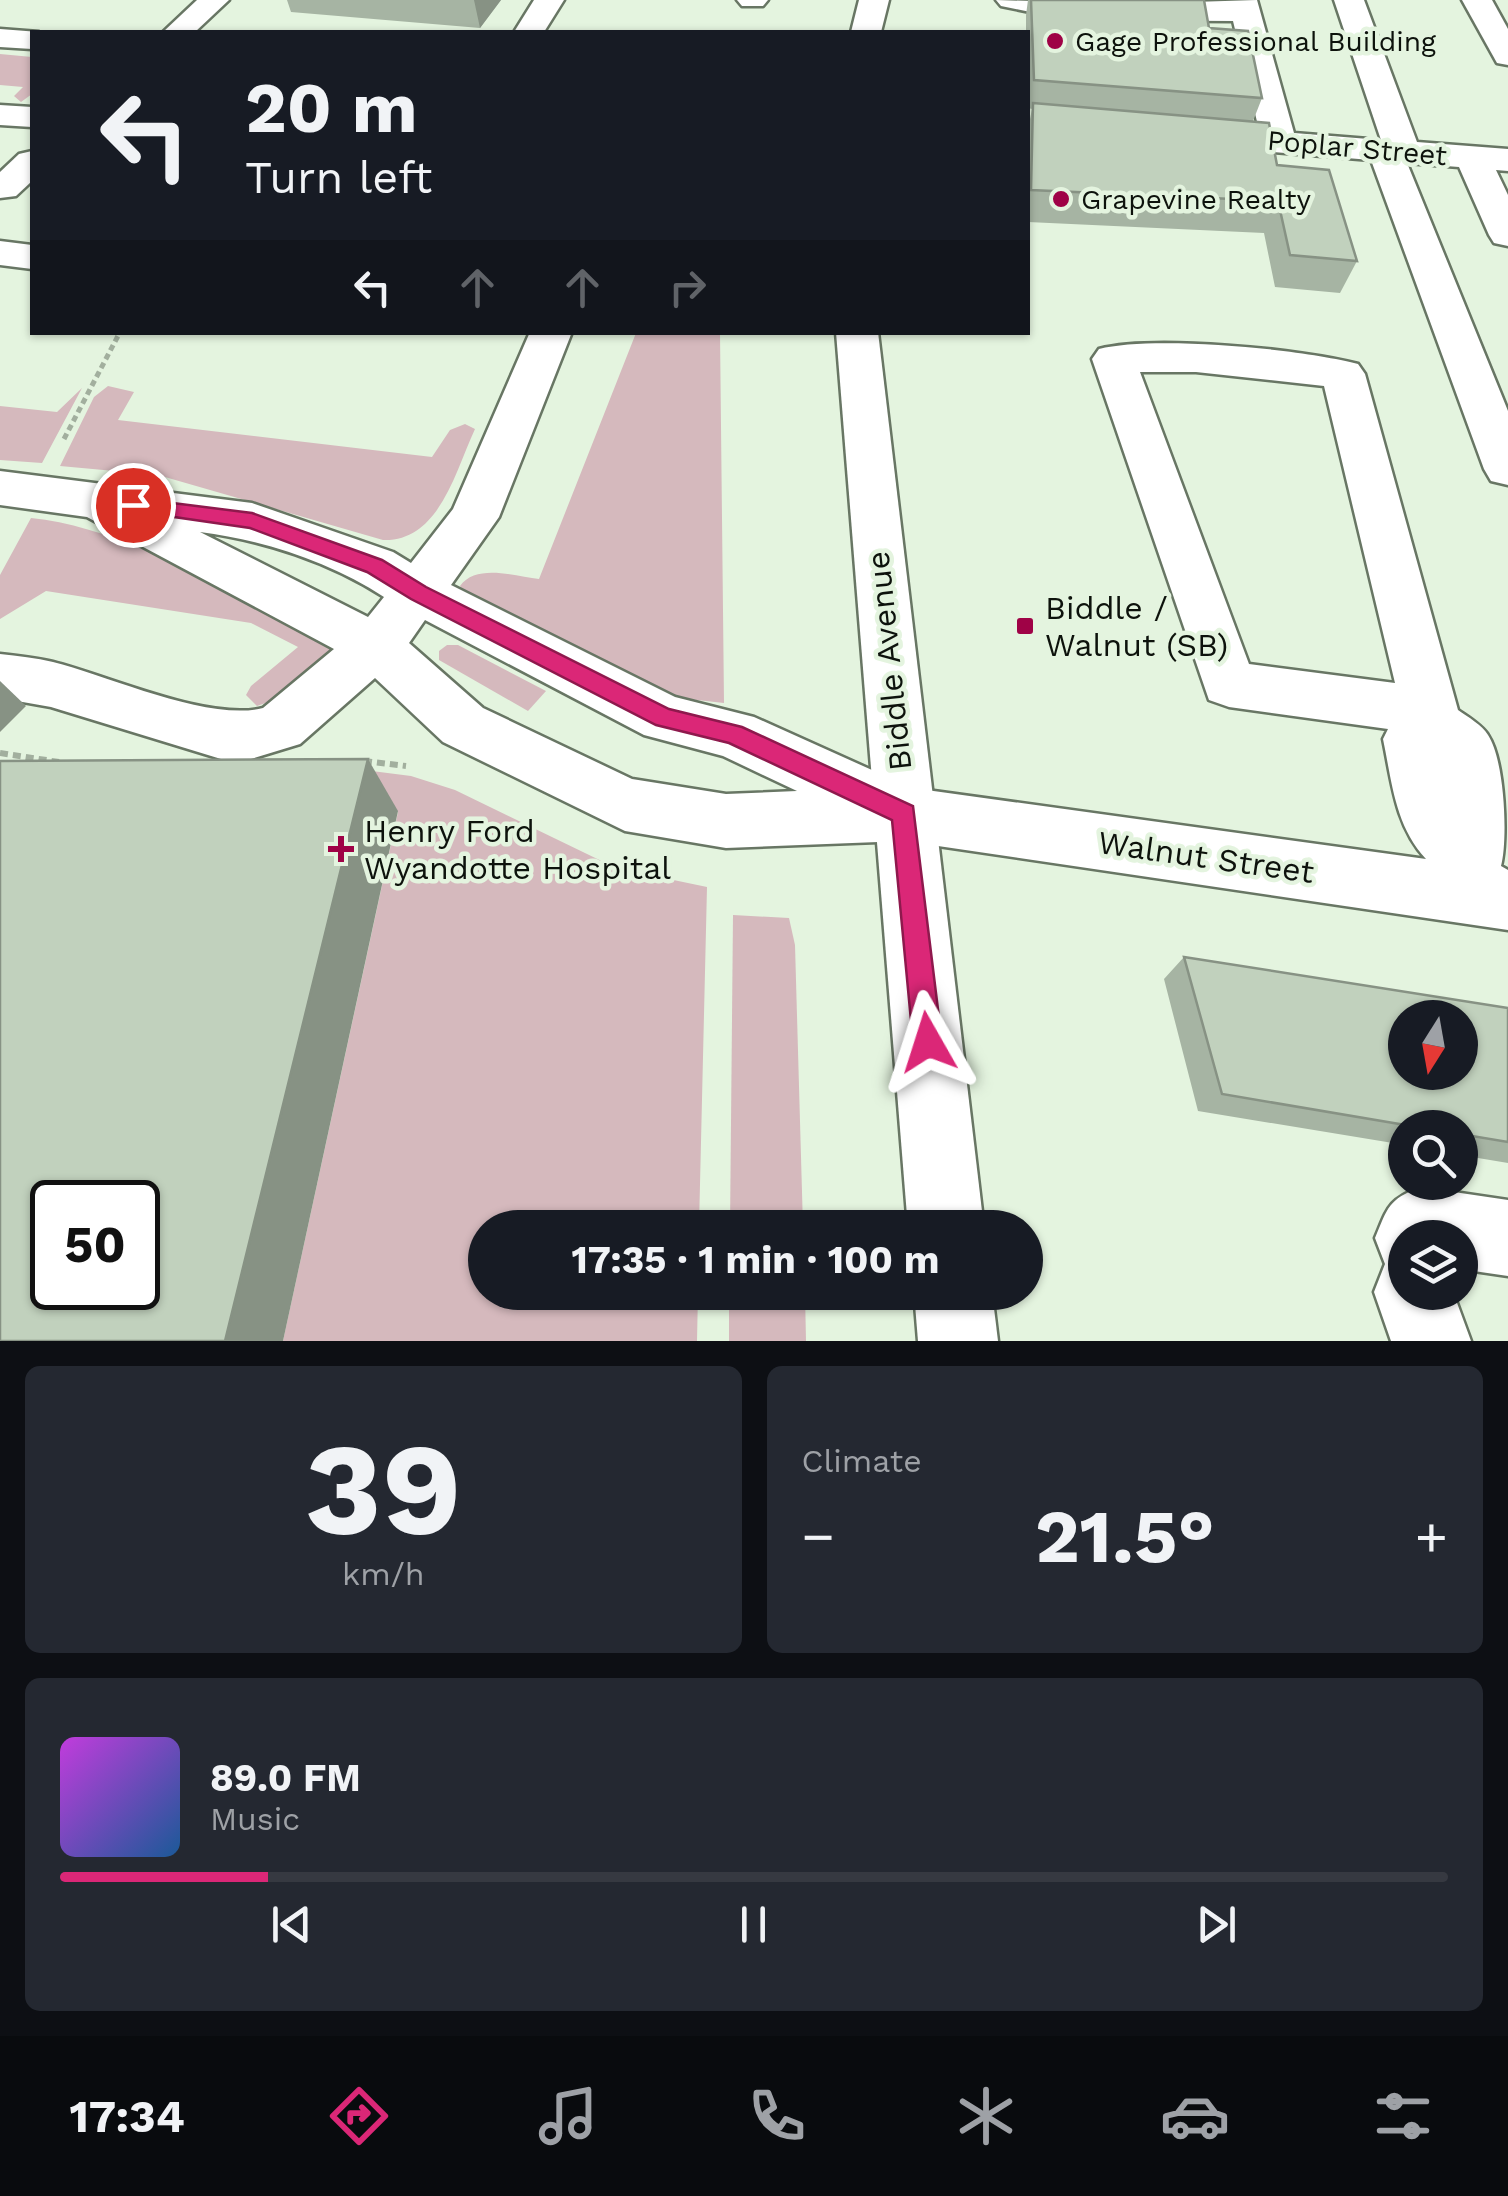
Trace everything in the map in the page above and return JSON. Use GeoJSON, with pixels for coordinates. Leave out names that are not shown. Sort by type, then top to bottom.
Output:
{"type":"FeatureCollection","features":[{"type":"Feature","properties":{"kind":"main road"},"geometry":{"type":"LineString","coordinates":[[180,30],[214,0]]}},
{"type":"Feature","properties":{"kind":"main road"},"geometry":{"type":"LineString","coordinates":[[530,30],[549,0]]}},
{"type":"Feature","properties":{"kind":"main road"},"geometry":{"type":"LineString","coordinates":[[866,30],[874,0]]}},
{"type":"Feature","properties":{"kind":"main road"},"geometry":{"type":"LineString","coordinates":[[1011,0],[1032,6],[1138,13],[1244,6],[1279,142]]}},
{"type":"Feature","properties":{"kind":"main road"},"geometry":{"type":"LineString","coordinates":[[1349,0],[1394,151],[1508,469]]}},
{"type":"Feature","properties":{"kind":"main road"},"geometry":{"type":"LineString","coordinates":[[1476,0],[1508,56]]}},
{"type":"Feature","properties":{"kind":"main road"},"geometry":{"type":"LineString","coordinates":[[0,38],[30,40]]}},
{"type":"Feature","properties":{"kind":"main road"},"geometry":{"type":"LineString","coordinates":[[0,115],[30,118]]}},
{"type":"Feature","properties":{"kind":"main road","name":"Poplar Street"},"geometry":{"type":"LineString","coordinates":[[1163,133],[1491,159]]}},
{"type":"Feature","properties":{"kind":"main road"},"geometry":{"type":"LineString","coordinates":[[1491,159],[1507,229]]}},
{"type":"Feature","properties":{"kind":"main road"},"geometry":{"type":"LineString","coordinates":[[4,188],[30,164]]}},
{"type":"Feature","properties":{"kind":"main road"},"geometry":{"type":"LineString","coordinates":[[0,254],[30,256]]}},
{"type":"Feature","properties":{"kind":"main road"},"geometry":{"type":"LineString","coordinates":[[0,676],[51,684],[222,734],[252,735],[280,727],[376,646],[474,517],[550,335]]}},
{"type":"Feature","properties":{"kind":"main road","name":"Biddle Avenue"},"geometry":{"type":"LineString","coordinates":[[856,335],[944,1210]]}},
{"type":"Feature","properties":{"kind":"main road"},"geometry":{"type":"LineString","coordinates":[[1431,716],[1228,684],[1114,359],[1196,358],[1344,374],[1431,716],[1466,749],[1489,834],[1485,886]]}},
{"type":"Feature","properties":{"kind":"main road"},"geometry":{"type":"LineString","coordinates":[[0,488],[252,521],[375,566],[418,593],[664,718],[734,734],[904,814]]}},
{"type":"Feature","properties":{"kind":"main road"},"geometry":{"type":"LineString","coordinates":[[96,500],[376,646],[464,725],[624,804],[726,821],[904,814]]}},
{"type":"Feature","properties":{"kind":"main road","name":"Walnut Street"},"geometry":{"type":"LineString","coordinates":[[904,814],[1485,886]]}},
{"type":"Feature","properties":{"kind":"main road"},"geometry":{"type":"LineString","coordinates":[[1478,1233],[1508,1238]]}},
{"type":"Feature","properties":{"kind":"main road"},"geometry":{"type":"LineString","coordinates":[[955,1310],[958,1341]]}},
{"type":"Feature","properties":{"kind":"main road"},"geometry":{"type":"LineString","coordinates":[[1420,1310],[1430,1341]]}},
{"type":"Feature","properties":{"kind":"path"},"geometry":{"type":"LineString","coordinates":[[0,753],[76,764]]}},
{"type":"Feature","properties":{"kind":"path"},"geometry":{"type":"LineString","coordinates":[[361,761],[414,767]]}},
{"type":"Feature","properties":{"kind":"shaded area"},"geometry":{"type":"Polygon","coordinates":[[[0,54],[30,57],[30,95],[21,102],[14,96],[23,87],[0,85],[0,54]]]}},
{"type":"Feature","properties":{"kind":"shaded area"},"geometry":{"type":"Polygon","coordinates":[[[635,335],[720,335],[724,703],[670,697],[466,595],[460,586],[467,579],[486,573],[539,579],[635,335]]]}},
{"type":"Feature","properties":{"kind":"shaded area"},"geometry":{"type":"Polygon","coordinates":[[[108,386],[134,392],[118,420],[432,457],[450,430],[465,424],[475,429],[452,484],[431,517],[402,538],[383,540],[158,475],[60,466],[94,397],[108,386]]]}},
{"type":"Feature","properties":{"kind":"shaded area"},"geometry":{"type":"Polygon","coordinates":[[[82,388],[42,463],[0,460],[0,406],[57,412],[82,388]]]}},
{"type":"Feature","properties":{"kind":"shaded area"},"geometry":{"type":"Polygon","coordinates":[[[31,518],[106,535],[180,566],[323,641],[330,648],[329,656],[274,700],[257,706],[246,695],[251,686],[298,647],[251,623],[46,591],[0,619],[0,575],[31,518]]]}},
{"type":"Feature","properties":{"kind":"shaded area"},"geometry":{"type":"Polygon","coordinates":[[[447,645],[458,645],[546,691],[528,711],[439,660],[439,651],[447,645]]]}},
{"type":"Feature","properties":{"kind":"shaded area"},"geometry":{"type":"Polygon","coordinates":[[[364,770],[411,776],[455,790],[616,868],[707,887],[699,1210],[468,1210],[468,1310],[698,1310],[697,1341],[283,1341],[398,812],[364,770]]]}},
{"type":"Feature","properties":{"kind":"shaded area"},"geometry":{"type":"Polygon","coordinates":[[[733,915],[789,918],[795,945],[803,1210],[730,1210],[733,915]]]}},
{"type":"Feature","properties":{"kind":"shaded area"},"geometry":{"type":"Polygon","coordinates":[[[729,1310],[805,1310],[806,1341],[729,1341],[729,1310]]]}},
{"type":"Feature","properties":{"kind":"building"},"geometry":{"type":"Polygon","coordinates":[[[1031,0],[1204,0],[1209,28],[1248,31],[1262,98],[1034,80],[1031,0]]]}},
{"type":"Feature","properties":{"kind":"building"},"geometry":{"type":"Polygon","coordinates":[[[1033,103],[1269,123],[1277,165],[1329,170],[1357,261],[1290,255],[1278,201],[1031,190],[1033,103]]]}},
{"type":"Feature","properties":{"kind":"building"},"geometry":{"type":"Polygon","coordinates":[[[368,759],[225,1341],[0,1341],[0,761],[368,759]]]}},
{"type":"Feature","properties":{"kind":"building"},"geometry":{"type":"Polygon","coordinates":[[[1184,957],[1457,1000],[1388,1000],[1388,1090],[1478,1090],[1478,1003],[1508,1008],[1508,1142],[1478,1137],[1478,1110],[1388,1110],[1388,1122],[1222,1094],[1184,957]]]}},
{"type":"Feature","properties":{"kind":"place","name":"Gage Professional Building"},"geometry":{"type":"Point","coordinates":[1055,41]}},
{"type":"Feature","properties":{"kind":"place","name":"Grapevine Realty"},"geometry":{"type":"Point","coordinates":[1061,199]}},
{"type":"Feature","properties":{"kind":"place","name":"Biddle / Walnut (SB)"},"geometry":{"type":"Point","coordinates":[1025,626]}},
{"type":"Feature","properties":{"kind":"place","name":"Henry Ford Wyandotte Hospital"},"geometry":{"type":"Point","coordinates":[341,849]}},
{"type":"Feature","properties":{"kind":"route"},"geometry":{"type":"LineString","coordinates":[[133,505],[252,521],[375,566],[418,593],[664,718],[734,734],[904,814],[928,1042]]}}]}
